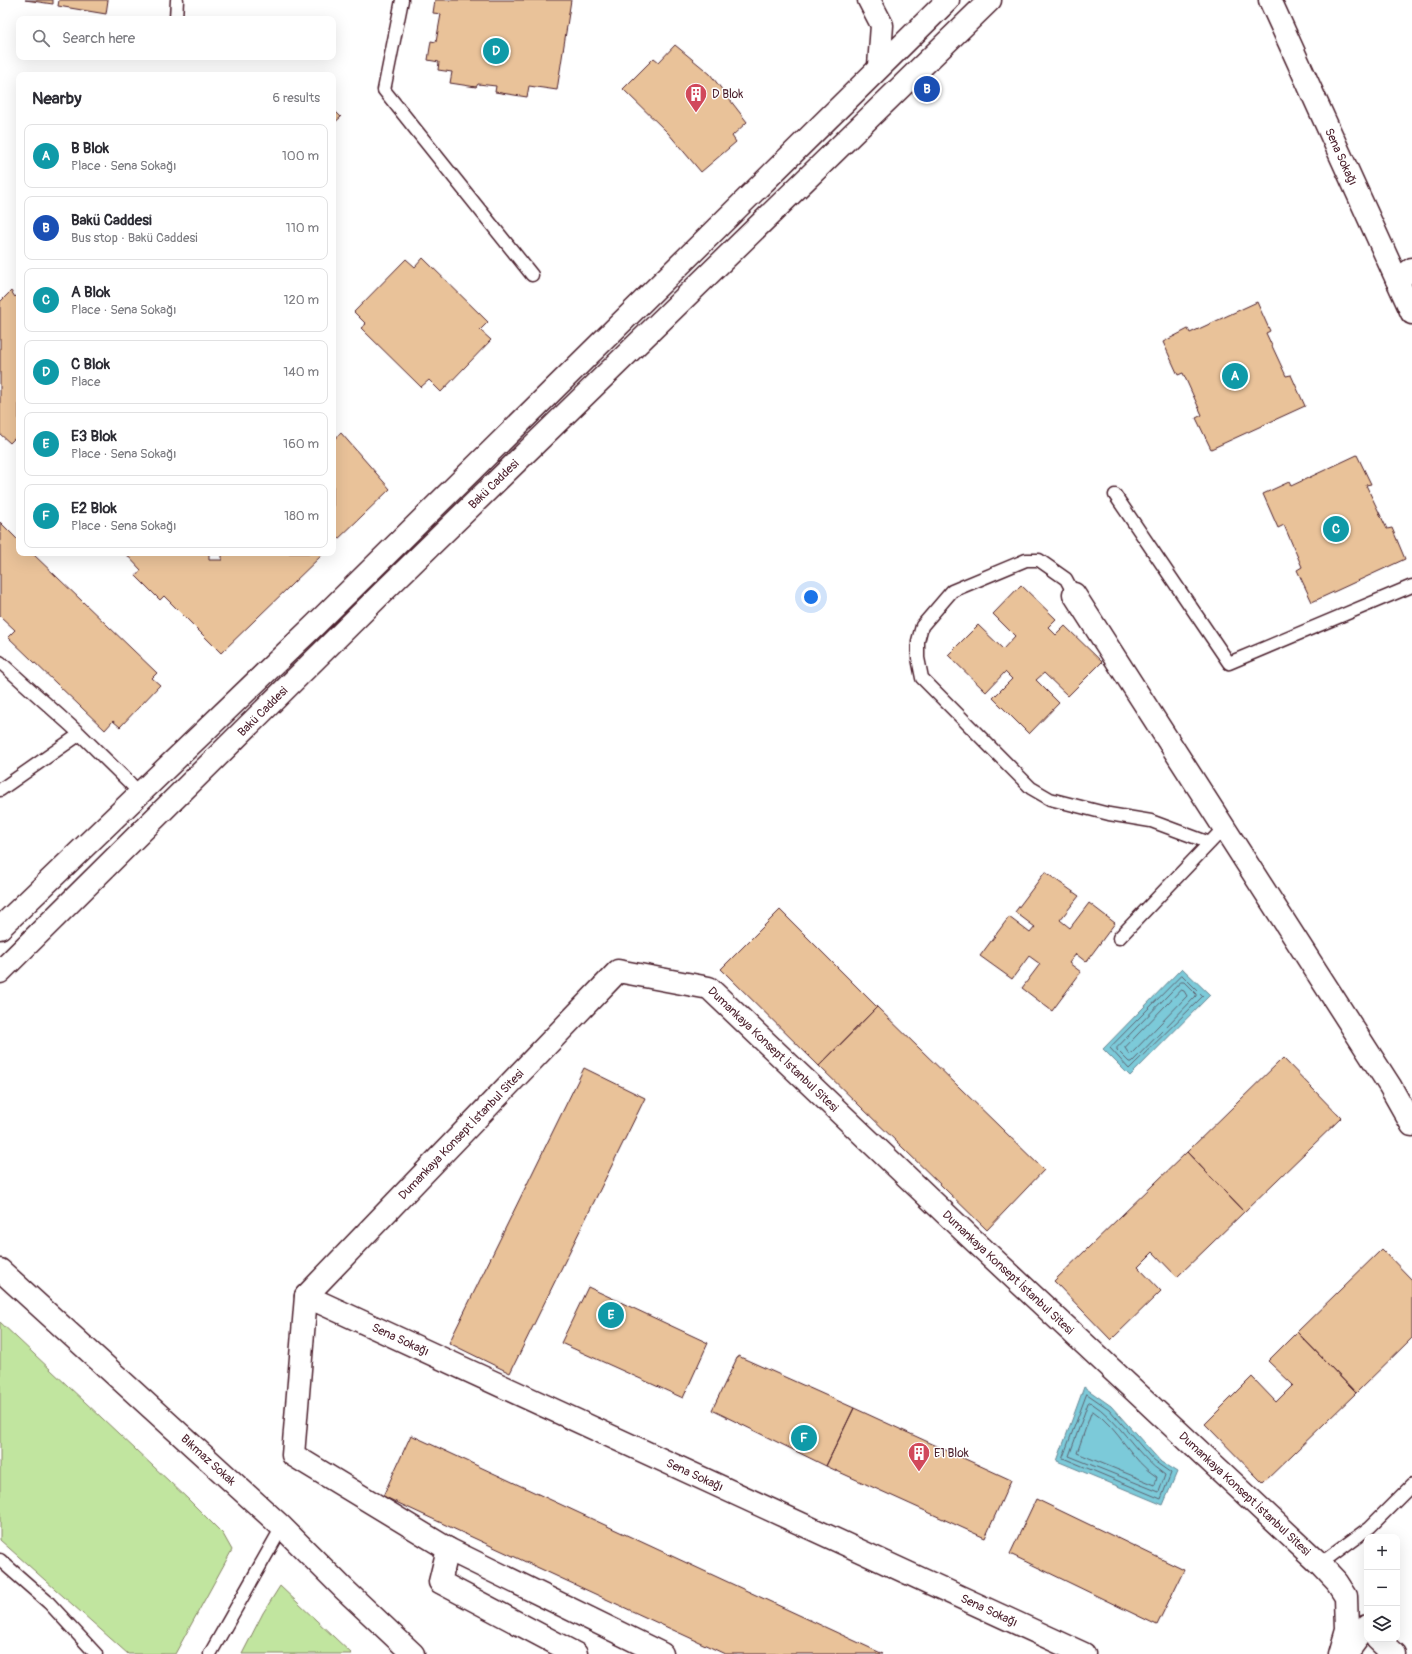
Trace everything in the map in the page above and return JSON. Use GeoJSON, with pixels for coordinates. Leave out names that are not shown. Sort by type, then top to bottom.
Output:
{"type":"FeatureCollection","features":[{"type":"Feature","properties":{"kind":"street"},"geometry":{"type":"LineString","coordinates":[[869,0],[882,25],[880,66]]}},
{"type":"Feature","properties":{"kind":"street","name":"Bakü Caddesi"},"geometry":{"type":"LineString","coordinates":[[0,928],[328,613],[948,0]]}},
{"type":"Feature","properties":{"kind":"street","name":"Bakü Caddesi"},"geometry":{"type":"LineString","coordinates":[[0,972],[441,536],[990,0]]}},
{"type":"Feature","properties":{"kind":"street","name":"Sena Sokağı"},"geometry":{"type":"LineString","coordinates":[[1270,0],[1404,274],[1412,313]]}},
{"type":"Feature","properties":{"kind":"street"},"geometry":{"type":"LineString","coordinates":[[1074,594],[1216,836],[1390,1086],[1412,1125]]}},
{"type":"Feature","properties":{"kind":"street","name":"Dumankaya Konsept İstanbul Sitesi"},"geometry":{"type":"LineString","coordinates":[[306,1296],[618,971],[709,988],[968,1234],[1320,1564],[1337,1582],[1346,1596],[1347,1630],[1340,1654]]}},
{"type":"Feature","properties":{"kind":"street","name":"Bıkmaz Sokak"},"geometry":{"type":"LineString","coordinates":[[0,1270],[282,1527],[344,1589],[413,1654]]}},
{"type":"Feature","properties":{"kind":"street"},"geometry":{"type":"LineString","coordinates":[[306,1296],[294,1455],[448,1549],[662,1654]]}},
{"type":"Feature","properties":{"kind":"street","name":"Sena Sokağı"},"geometry":{"type":"LineString","coordinates":[[306,1296],[1084,1654]]}},
{"type":"Feature","properties":{"kind":"street"},"geometry":{"type":"LineString","coordinates":[[448,1549],[440,1582],[576,1654]]}},
{"type":"Feature","properties":{"kind":"street"},"geometry":{"type":"LineString","coordinates":[[1346,1654],[1364,1630]]}},
{"type":"Feature","properties":{"kind":"street"},"geometry":{"type":"LineString","coordinates":[[1381,1642],[1394,1654]]}},
{"type":"Feature","properties":{"kind":"lane"},"geometry":{"type":"LineString","coordinates":[[176,0],[176,16]]}},
{"type":"Feature","properties":{"kind":"lane"},"geometry":{"type":"LineString","coordinates":[[402,0],[384,90],[532,275]]}},
{"type":"Feature","properties":{"kind":"lane"},"geometry":{"type":"LineString","coordinates":[[1115,495],[1229,663],[1412,586]]}},
{"type":"Feature","properties":{"kind":"lane"},"geometry":{"type":"LineString","coordinates":[[1074,594],[1066,579],[1039,560],[1026,560],[952,591],[922,626],[918,641],[918,658],[922,678],[1031,788],[1050,799],[1109,814],[1151,821],[1216,836]]}},
{"type":"Feature","properties":{"kind":"lane"},"geometry":{"type":"LineString","coordinates":[[0,662],[80,734],[140,793]]}},
{"type":"Feature","properties":{"kind":"lane"},"geometry":{"type":"LineString","coordinates":[[0,790],[80,734]]}},
{"type":"Feature","properties":{"kind":"lane"},"geometry":{"type":"LineString","coordinates":[[1119,938],[1216,836]]}},
{"type":"Feature","properties":{"kind":"lane"},"geometry":{"type":"LineString","coordinates":[[1320,1564],[1370,1527],[1412,1485]]}},
{"type":"Feature","properties":{"kind":"lane"},"geometry":{"type":"LineString","coordinates":[[210,1654],[282,1527]]}},
{"type":"Feature","properties":{"kind":"lane"},"geometry":{"type":"LineString","coordinates":[[0,1560],[49,1603],[96,1654]]}},
{"type":"Feature","properties":{"kind":"green space"},"geometry":{"type":"Polygon","coordinates":[[[0,1322],[187,1498],[223,1534],[232,1550],[175,1654],[128,1654],[0,1540],[0,1322]]]}},
{"type":"Feature","properties":{"kind":"green space"},"geometry":{"type":"Polygon","coordinates":[[[280,1586],[352,1654],[242,1654],[263,1613],[280,1586]]]}},
{"type":"Feature","properties":{"kind":"water"},"geometry":{"type":"Polygon","coordinates":[[[1182,968],[1210,995],[1130,1076],[1103,1049],[1182,968]]]}},
{"type":"Feature","properties":{"kind":"water"},"geometry":{"type":"Polygon","coordinates":[[[1084,1387],[1111,1406],[1161,1462],[1177,1472],[1163,1505],[1057,1461],[1084,1387]]]}},
{"type":"Feature","properties":{"kind":"building"},"geometry":{"type":"Polygon","coordinates":[[[25,0],[53,0],[53,4],[25,0]]]}},
{"type":"Feature","properties":{"kind":"building"},"geometry":{"type":"Polygon","coordinates":[[[59,0],[108,0],[106,14],[58,6],[59,0]]]}},
{"type":"Feature","properties":{"kind":"building"},"geometry":{"type":"Polygon","coordinates":[[[435,0],[571,0],[557,90],[529,86],[527,97],[495,92],[496,86],[478,84],[476,87],[450,83],[452,72],[438,70],[439,62],[428,60],[431,41],[436,42],[441,14],[433,13],[435,0]]]}},
{"type":"Feature","properties":{"kind":"building","name":"D Blok"},"geometry":{"type":"Polygon","coordinates":[[[675,45],[710,74],[747,122],[732,136],[736,142],[701,172],[668,133],[623,89],[654,58],[659,62],[675,45]]]}},
{"type":"Feature","properties":{"kind":"building"},"geometry":{"type":"Polygon","coordinates":[[[336,112],[341,117],[336,121],[336,112]]]}},
{"type":"Feature","properties":{"kind":"building"},"geometry":{"type":"Polygon","coordinates":[[[423,258],[488,322],[480,330],[491,340],[441,392],[429,380],[421,387],[361,328],[366,324],[354,312],[406,259],[415,267],[423,258]]]}},
{"type":"Feature","properties":{"kind":"building"},"geometry":{"type":"Polygon","coordinates":[[[11,291],[15,297],[16,296],[16,439],[15,438],[10,443],[0,434],[0,302],[11,291]]]}},
{"type":"Feature","properties":{"kind":"building"},"geometry":{"type":"Polygon","coordinates":[[[1257,302],[1270,331],[1266,333],[1286,376],[1291,375],[1305,406],[1211,449],[1196,418],[1202,415],[1183,373],[1178,375],[1163,342],[1188,329],[1190,333],[1257,302]]]}},
{"type":"Feature","properties":{"kind":"building"},"geometry":{"type":"Polygon","coordinates":[[[341,433],[390,489],[336,541],[336,437],[341,433]]]}},
{"type":"Feature","properties":{"kind":"building"},"geometry":{"type":"Polygon","coordinates":[[[1357,455],[1371,484],[1366,485],[1387,529],[1392,528],[1405,559],[1312,602],[1297,570],[1302,567],[1284,525],[1278,528],[1263,494],[1289,482],[1291,486],[1357,455]]]}},
{"type":"Feature","properties":{"kind":"building"},"geometry":{"type":"Polygon","coordinates":[[[0,522],[16,538],[16,556],[35,556],[157,673],[152,678],[160,685],[120,727],[113,721],[105,730],[8,637],[15,630],[0,616],[0,522]]]}},
{"type":"Feature","properties":{"kind":"building"},"geometry":{"type":"Polygon","coordinates":[[[128,556],[209,556],[209,560],[222,560],[222,556],[321,556],[221,653],[164,596],[160,600],[136,576],[141,570],[128,556]]]}},
{"type":"Feature","properties":{"kind":"building"},"geometry":{"type":"Polygon","coordinates":[[[1021,585],[1056,619],[1048,627],[1056,635],[1065,626],[1102,662],[1068,696],[1044,673],[1036,680],[1059,703],[1029,734],[993,698],[1012,679],[1005,672],[986,692],[948,655],[978,625],[1003,649],[1015,636],[993,614],[1021,585]]]}},
{"type":"Feature","properties":{"kind":"building"},"geometry":{"type":"Polygon","coordinates":[[[1045,872],[1079,896],[1060,920],[1070,928],[1089,903],[1115,923],[1086,962],[1076,954],[1069,963],[1081,972],[1052,1011],[1022,988],[1040,964],[1029,956],[1012,979],[980,956],[1009,917],[1030,933],[1035,927],[1015,912],[1045,872]]]}},
{"type":"Feature","properties":{"kind":"building"},"geometry":{"type":"Polygon","coordinates":[[[780,910],[877,1007],[819,1066],[721,969],[780,910]]]}},
{"type":"Feature","properties":{"kind":"building"},"geometry":{"type":"Polygon","coordinates":[[[877,1007],[1044,1170],[987,1230],[819,1066],[877,1007]]]}},
{"type":"Feature","properties":{"kind":"building"},"geometry":{"type":"Polygon","coordinates":[[[1283,1058],[1341,1118],[1244,1212],[1187,1152],[1283,1058]]]}},
{"type":"Feature","properties":{"kind":"building"},"geometry":{"type":"Polygon","coordinates":[[[584,1068],[645,1098],[510,1373],[449,1343],[584,1068]]]}},
{"type":"Feature","properties":{"kind":"building"},"geometry":{"type":"Polygon","coordinates":[[[1187,1152],[1244,1212],[1177,1277],[1153,1252],[1138,1267],[1161,1291],[1111,1340],[1054,1281],[1187,1152]]]}},
{"type":"Feature","properties":{"kind":"building"},"geometry":{"type":"Polygon","coordinates":[[[1382,1249],[1412,1280],[1412,1338],[1356,1393],[1297,1332],[1382,1249]]]}},
{"type":"Feature","properties":{"kind":"building"},"geometry":{"type":"Polygon","coordinates":[[[588,1287],[708,1343],[683,1398],[561,1343],[588,1287]]]}},
{"type":"Feature","properties":{"kind":"building"},"geometry":{"type":"Polygon","coordinates":[[[1297,1332],[1356,1393],[1263,1483],[1205,1424],[1252,1377],[1276,1402],[1293,1385],[1268,1361],[1297,1332]]]}},
{"type":"Feature","properties":{"kind":"building"},"geometry":{"type":"Polygon","coordinates":[[[738,1356],[854,1408],[826,1466],[712,1410],[738,1356]]]}},
{"type":"Feature","properties":{"kind":"building","name":"E1 Blok"},"geometry":{"type":"Polygon","coordinates":[[[854,1408],[1011,1480],[985,1538],[826,1466],[854,1408]]]}},
{"type":"Feature","properties":{"kind":"building"},"geometry":{"type":"Polygon","coordinates":[[[411,1435],[883,1654],[725,1654],[383,1496],[411,1435]]]}},
{"type":"Feature","properties":{"kind":"building"},"geometry":{"type":"Polygon","coordinates":[[[1036,1499],[1184,1570],[1157,1625],[1010,1554],[1036,1499]]]}},
{"type":"Feature","properties":{"kind":"place","name":"C Blok"},"geometry":{"type":"Point","coordinates":[496,51]}},
{"type":"Feature","properties":{"kind":"place","name":"Bakü Caddesi"},"geometry":{"type":"Point","coordinates":[927,89]}},
{"type":"Feature","properties":{"kind":"place","name":"D Blok"},"geometry":{"type":"Point","coordinates":[696,114]}},
{"type":"Feature","properties":{"kind":"place","name":"B Blok"},"geometry":{"type":"Point","coordinates":[1235,376]}},
{"type":"Feature","properties":{"kind":"place","name":"A Blok"},"geometry":{"type":"Point","coordinates":[1336,529]}},
{"type":"Feature","properties":{"kind":"place","name":"E3 Blok"},"geometry":{"type":"Point","coordinates":[611,1315]}},
{"type":"Feature","properties":{"kind":"place","name":"E2 Blok"},"geometry":{"type":"Point","coordinates":[804,1438]}},
{"type":"Feature","properties":{"kind":"place","name":"E1 Blok"},"geometry":{"type":"Point","coordinates":[919,1472]}}]}
